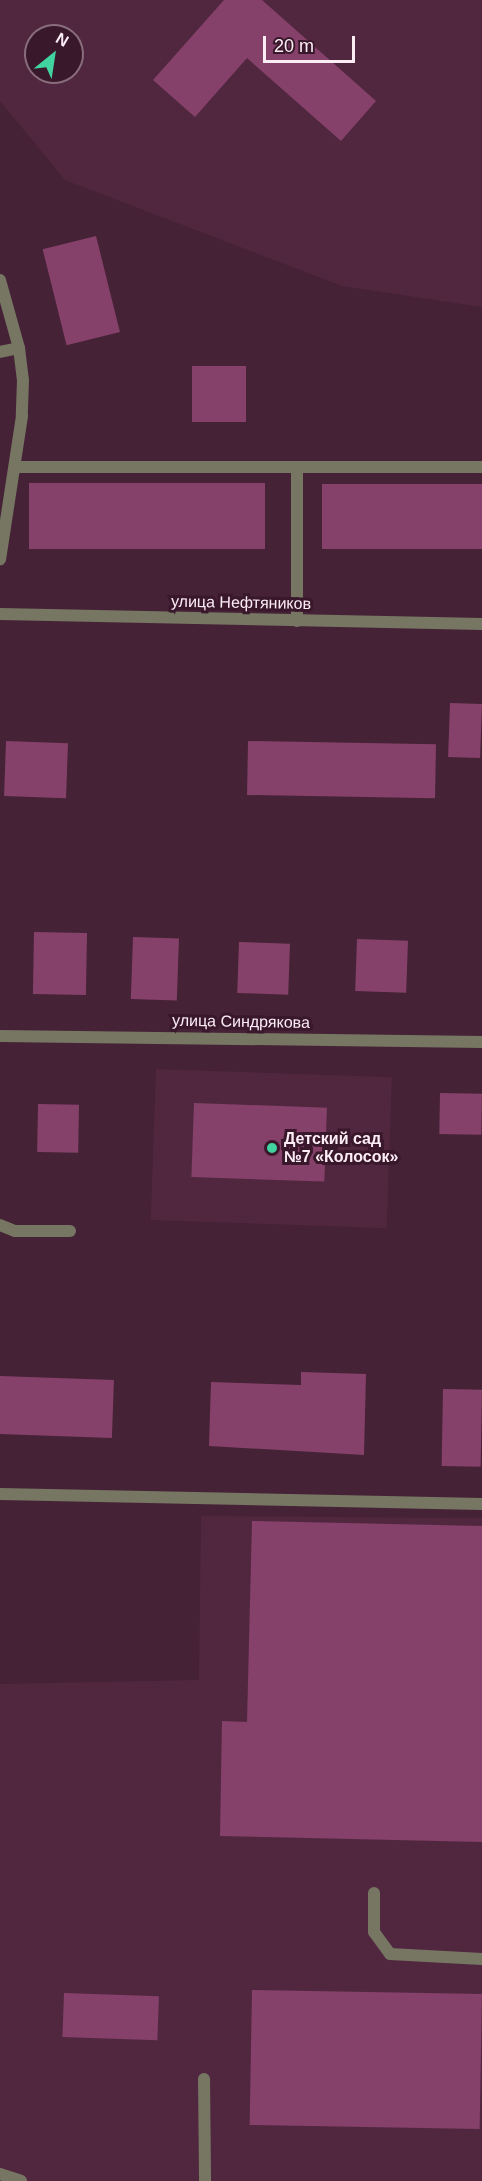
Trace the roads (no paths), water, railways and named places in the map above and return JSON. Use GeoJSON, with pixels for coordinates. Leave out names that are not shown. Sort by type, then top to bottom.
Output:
{"type":"FeatureCollection","features":[{"type":"Feature","properties":{"kind":"street"},"geometry":{"type":"LineString","coordinates":[[0,280],[19,348],[22,416],[0,559]]}},
{"type":"Feature","properties":{"kind":"street"},"geometry":{"type":"LineString","coordinates":[[0,352],[19,348]]}},
{"type":"Feature","properties":{"kind":"street"},"geometry":{"type":"LineString","coordinates":[[15,467],[482,467]]}},
{"type":"Feature","properties":{"kind":"street"},"geometry":{"type":"LineString","coordinates":[[297,467],[297,621]]}},
{"type":"Feature","properties":{"kind":"street","name":"улица Нефтяников"},"geometry":{"type":"LineString","coordinates":[[0,614],[482,624]]}},
{"type":"Feature","properties":{"kind":"street","name":"улица Синдрякова"},"geometry":{"type":"LineString","coordinates":[[0,1036],[482,1042]]}},
{"type":"Feature","properties":{"kind":"street"},"geometry":{"type":"LineString","coordinates":[[0,1225],[15,1231],[70,1231]]}},
{"type":"Feature","properties":{"kind":"street"},"geometry":{"type":"LineString","coordinates":[[0,1494],[482,1504]]}},
{"type":"Feature","properties":{"kind":"street"},"geometry":{"type":"LineString","coordinates":[[374,1893],[374,1932],[390,1954],[482,1959]]}},
{"type":"Feature","properties":{"kind":"street"},"geometry":{"type":"LineString","coordinates":[[204,2079],[205,2181]]}},
{"type":"Feature","properties":{"kind":"street"},"geometry":{"type":"LineString","coordinates":[[0,2174],[21,2181]]}},
{"type":"Feature","properties":{"kind":"place","name":"Детский сад №7 «Колосок»"},"geometry":{"type":"Point","coordinates":[272,1148]}}]}
